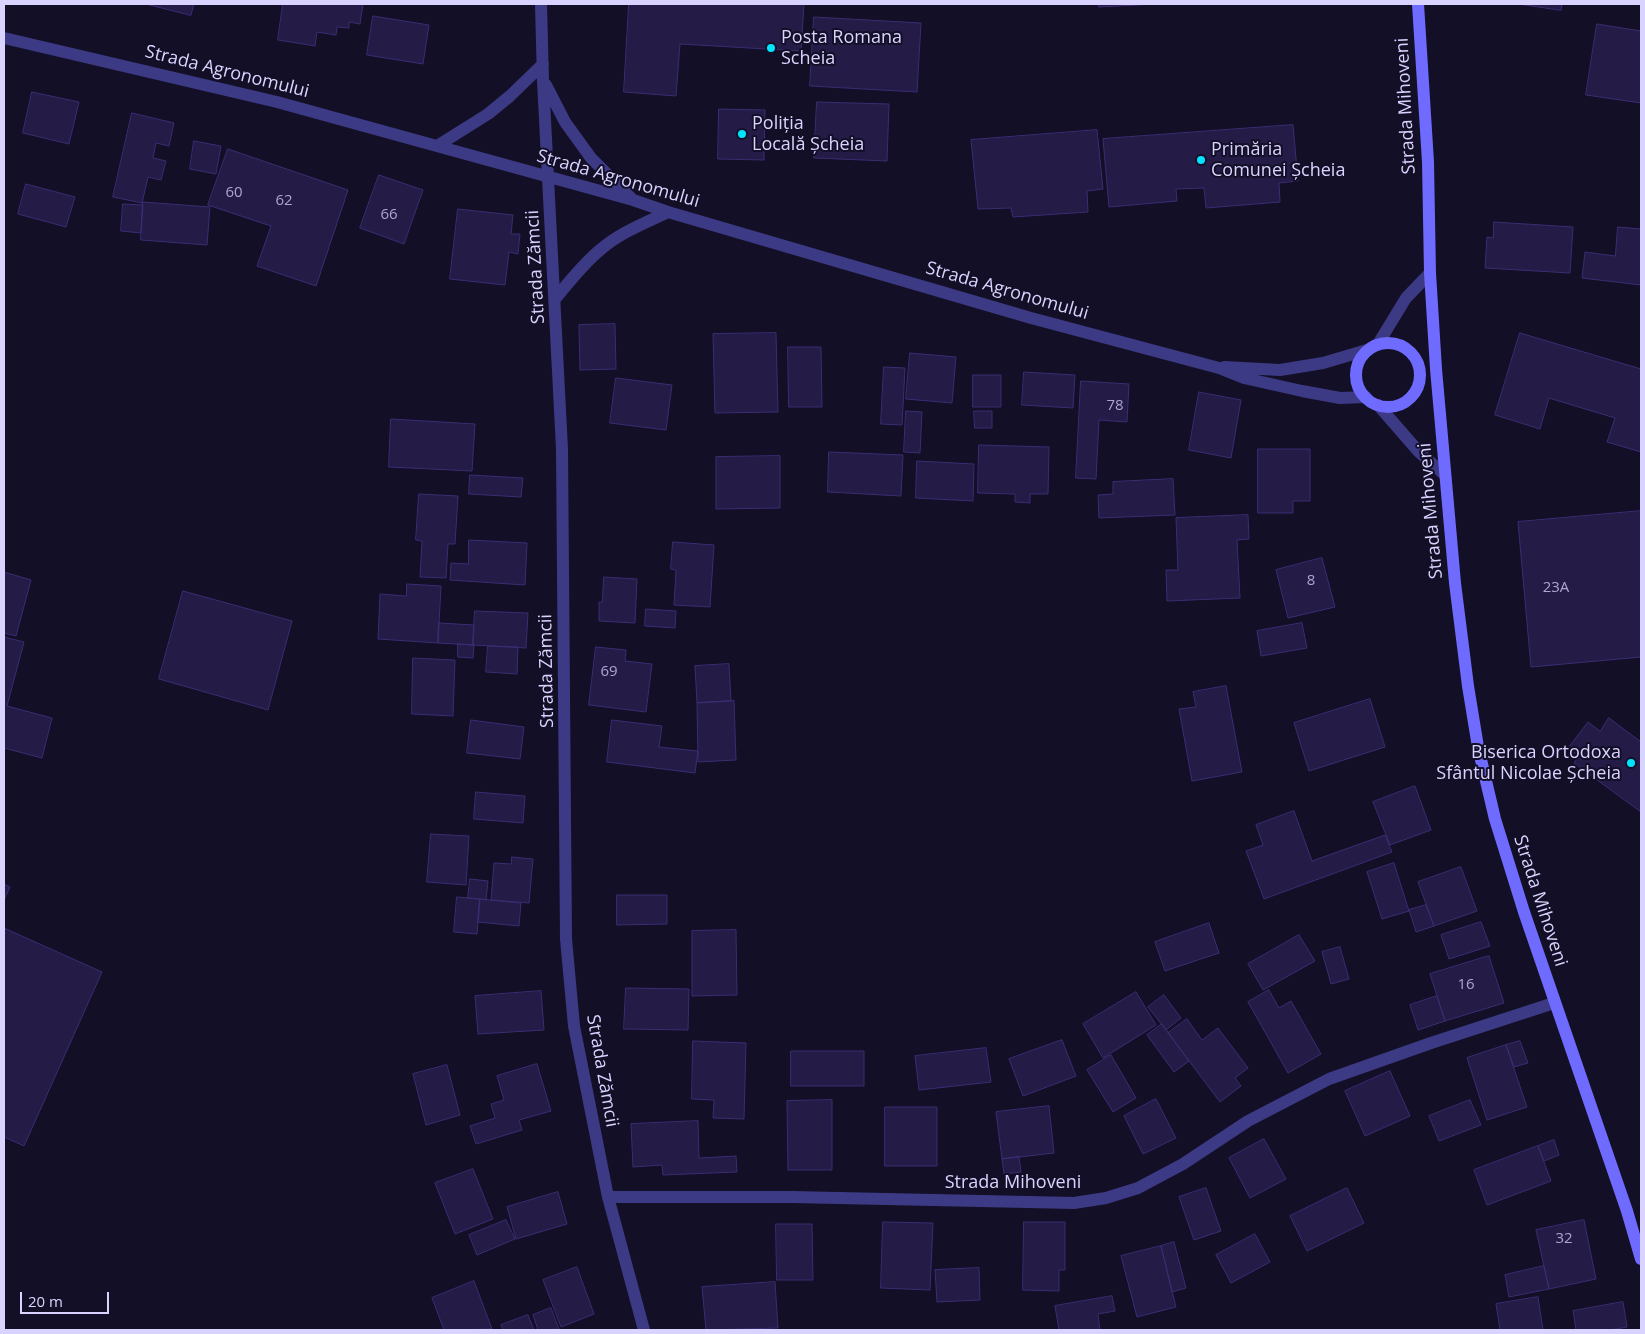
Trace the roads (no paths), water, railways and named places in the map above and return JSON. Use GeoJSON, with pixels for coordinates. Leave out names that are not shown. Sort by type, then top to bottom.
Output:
{"type":"FeatureCollection","features":[{"type":"Feature","properties":{"kind":"main road","name":"Strada Mihoveni"},"geometry":{"type":"LineString","coordinates":[[1418,4],[1428,162],[1430,273],[1436,369],[1458,608],[1478,747],[1495,819],[1554,1003],[1627,1211],[1641,1258]]}},
{"type":"Feature","properties":{"kind":"main road"},"geometry":{"type":"LineString","coordinates":[[1412,354],[1418,364],[1419,382],[1412,396],[1398,404],[1378,405],[1366,397],[1359,387],[1356,370],[1360,359],[1373,347],[1393,343],[1400,345],[1436,369],[1417,387]]}},
{"type":"Feature","properties":{"kind":"street","name":"Strada Zămcii"},"geometry":{"type":"LineString","coordinates":[[541,4],[543,81],[562,449],[566,939],[574,1026],[608,1197],[644,1330]]}},
{"type":"Feature","properties":{"kind":"street","name":"Strada Agronomului"},"geometry":{"type":"LineString","coordinates":[[4,38],[268,99],[632,200],[1031,318],[1219,368],[1244,378],[1340,398],[1366,397]]}},
{"type":"Feature","properties":{"kind":"street"},"geometry":{"type":"LineString","coordinates":[[437,146],[488,114],[543,64]]}},
{"type":"Feature","properties":{"kind":"street"},"geometry":{"type":"LineString","coordinates":[[543,81],[565,122],[591,158],[632,200]]}},
{"type":"Feature","properties":{"kind":"street"},"geometry":{"type":"LineString","coordinates":[[555,299],[576,272],[600,249],[621,235],[668,212]]}},
{"type":"Feature","properties":{"kind":"street"},"geometry":{"type":"LineString","coordinates":[[1373,347],[1406,298],[1430,273]]}},
{"type":"Feature","properties":{"kind":"street","name":"Strada Agronomului"},"geometry":{"type":"LineString","coordinates":[[1219,368],[1246,367],[1280,370],[1322,363],[1373,347]]}},
{"type":"Feature","properties":{"kind":"street"},"geometry":{"type":"LineString","coordinates":[[1378,405],[1419,452],[1445,475]]}},
{"type":"Feature","properties":{"kind":"street","name":"Strada Mihoveni"},"geometry":{"type":"LineString","coordinates":[[608,1197],[792,1197],[1074,1203],[1106,1198],[1138,1188],[1183,1164],[1248,1121],[1329,1079],[1431,1042],[1554,1003]]}},
{"type":"Feature","properties":{"kind":"place","name":"Posta Romana Scheia"},"geometry":{"type":"Point","coordinates":[771,48]}},
{"type":"Feature","properties":{"kind":"place","name":"Poliția Locală Șcheia"},"geometry":{"type":"Point","coordinates":[742,134]}},
{"type":"Feature","properties":{"kind":"place","name":"Primăria Comunei Șcheia"},"geometry":{"type":"Point","coordinates":[1201,160]}},
{"type":"Feature","properties":{"kind":"place","name":"Biserica Ortodoxa Sfântul Nicolae Șcheia"},"geometry":{"type":"Point","coordinates":[1631,763]}}]}
